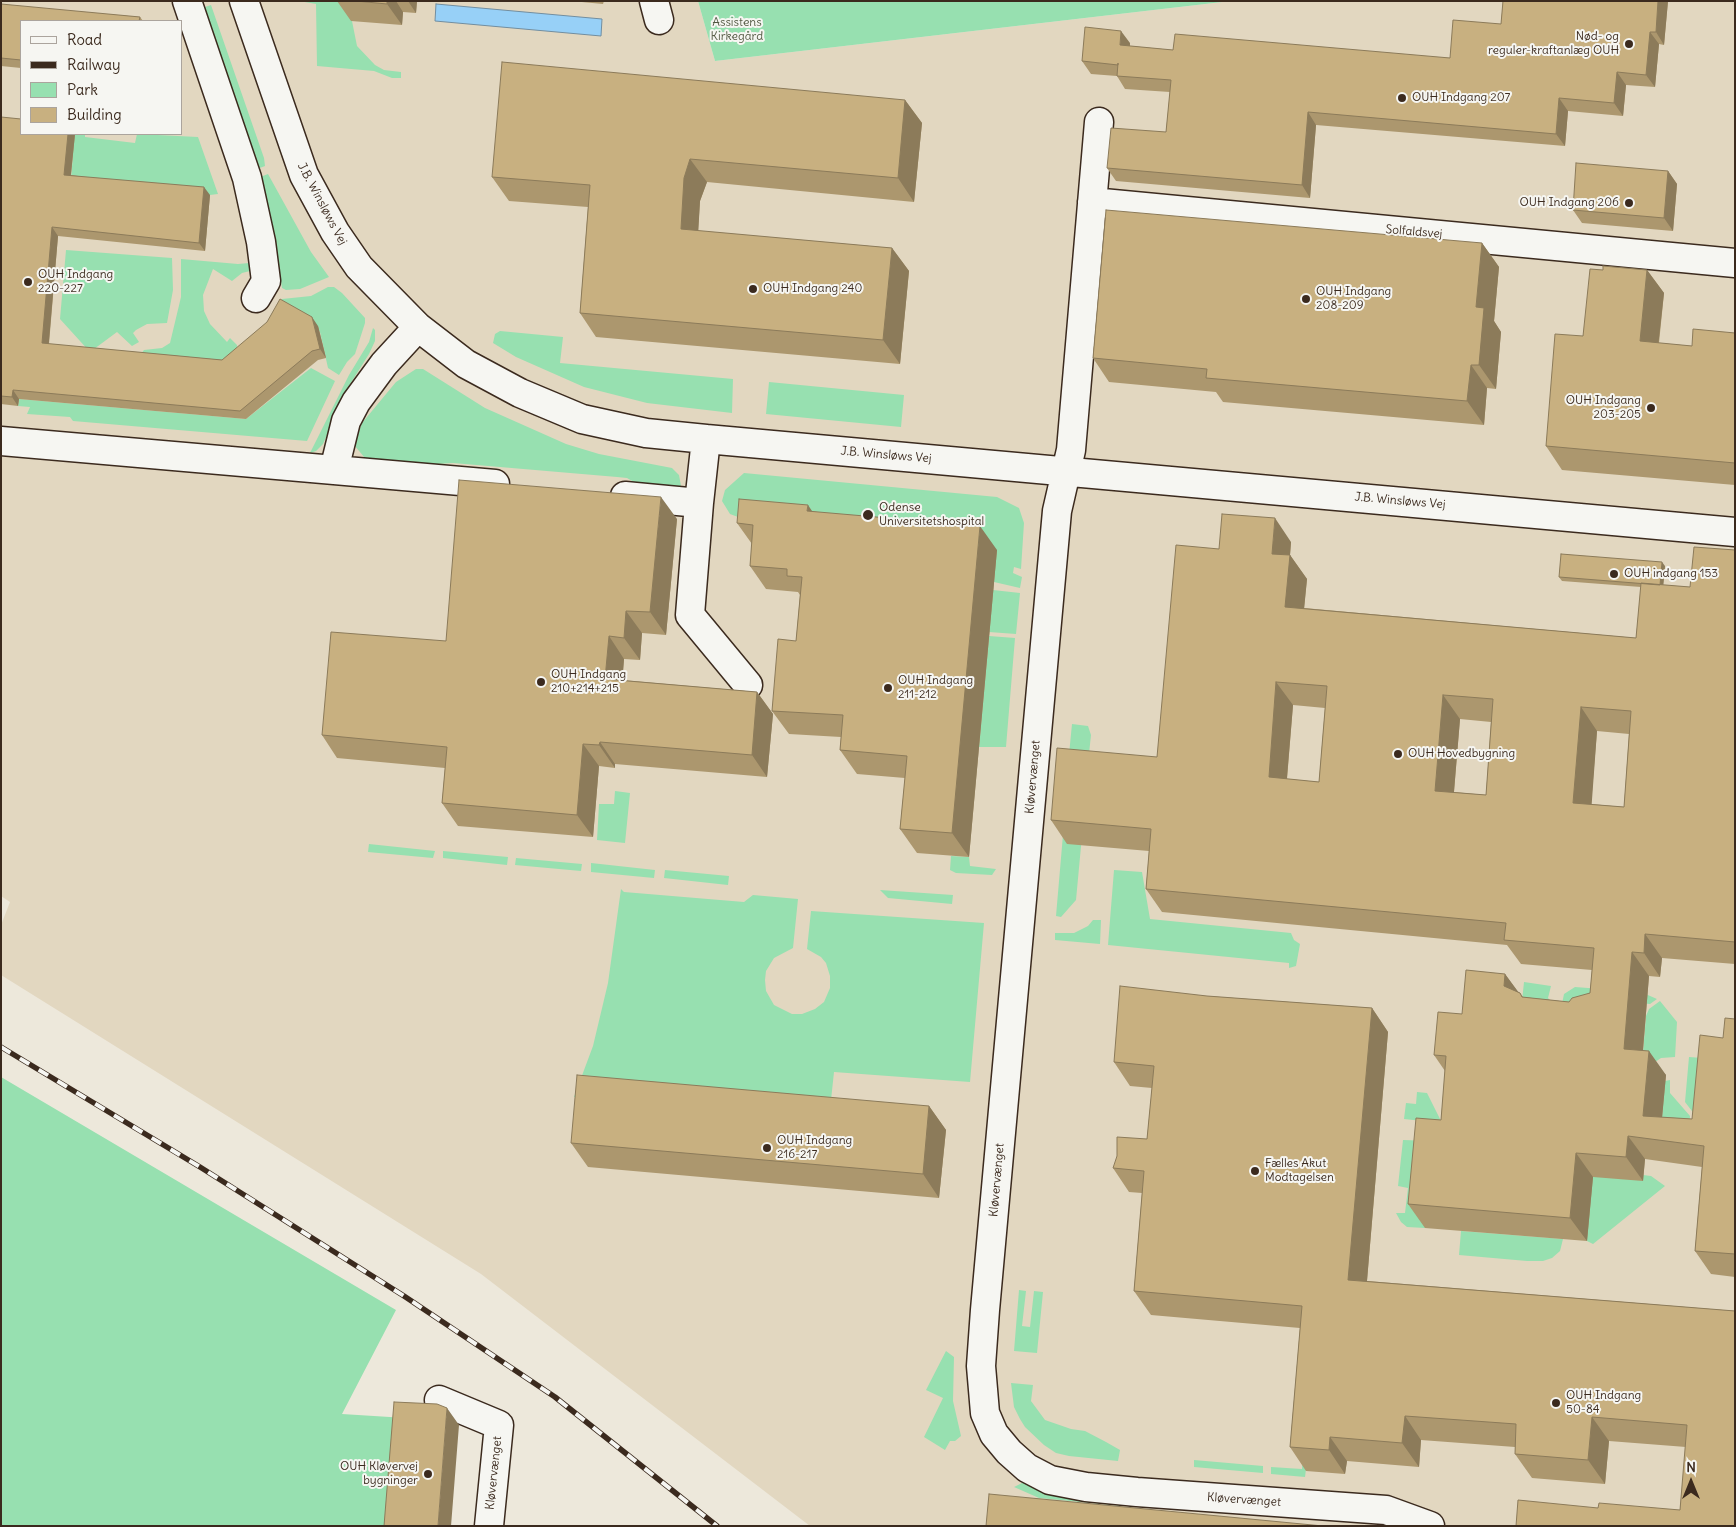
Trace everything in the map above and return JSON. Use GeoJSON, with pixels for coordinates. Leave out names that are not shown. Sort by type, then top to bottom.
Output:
{"type":"FeatureCollection","features":[{"type":"Feature","properties":{"kind":"street"},"geometry":{"type":"LineString","coordinates":[[187,1],[247,178],[261,242],[266,281],[256,298]]}},
{"type":"Feature","properties":{"kind":"street","name":"J.B. Winsløws Vej"},"geometry":{"type":"LineString","coordinates":[[244,1],[282,116],[309,184],[335,232],[359,267],[418,327],[466,364],[520,393],[582,419],[646,433],[706,439],[1066,470],[1735,532]]}},
{"type":"Feature","properties":{"kind":"street"},"geometry":{"type":"LineString","coordinates":[[1066,470],[1070,450],[1099,122]]}},
{"type":"Feature","properties":{"kind":"street","name":"Solfaldsvej"},"geometry":{"type":"LineString","coordinates":[[1092,202],[1735,263]]}},
{"type":"Feature","properties":{"kind":"street"},"geometry":{"type":"LineString","coordinates":[[334,470],[346,422],[356,402],[384,364],[418,327]]}},
{"type":"Feature","properties":{"kind":"street"},"geometry":{"type":"LineString","coordinates":[[706,439],[690,615],[748,685]]}},
{"type":"Feature","properties":{"kind":"street"},"geometry":{"type":"LineString","coordinates":[[1,441],[524,486]]}},
{"type":"Feature","properties":{"kind":"street","name":"Kløvervænget"},"geometry":{"type":"LineString","coordinates":[[1066,470],[1056,512],[985,1310],[981,1366],[985,1413],[994,1434],[1010,1452],[1027,1468],[1050,1480],[1120,1490],[1386,1510],[1430,1526]]}},
{"type":"Feature","properties":{"kind":"street"},"geometry":{"type":"LineString","coordinates":[[602,494],[699,503]]}},
{"type":"Feature","properties":{"kind":"street","name":"Kløvervænget"},"geometry":{"type":"LineString","coordinates":[[439,1400],[499,1425],[489,1526]]}},
{"type":"Feature","properties":{"kind":"shaded area","name":"Odense Universitetshospital"},"geometry":{"type":"Polygon","coordinates":[[[1,1],[698,1],[715,61],[1231,1],[1735,1],[1735,1526],[810,1526],[481,1274],[1,975],[1,925],[10,902],[1,896],[1,1]]]}},
{"type":"Feature","properties":{"kind":"green space"},"geometry":{"type":"Polygon","coordinates":[[[299,1],[357,1],[352,21],[357,46],[375,65],[384,70],[401,72],[401,78],[392,78],[374,71],[317,66],[316,4],[299,1]]]}},
{"type":"Feature","properties":{"kind":"green space","name":"Assistens Kirkegård"},"geometry":{"type":"Polygon","coordinates":[[[698,1],[1231,1],[715,61],[698,1]]]}},
{"type":"Feature","properties":{"kind":"green space"},"geometry":{"type":"Polygon","coordinates":[[[211,5],[264,158],[265,166],[257,169],[202,8],[211,5]]]}},
{"type":"Feature","properties":{"kind":"green space"},"geometry":{"type":"Polygon","coordinates":[[[64,135],[85,135],[85,137],[135,143],[137,135],[198,137],[218,194],[210,195],[75,184],[71,178],[73,155],[64,135]]]}},
{"type":"Feature","properties":{"kind":"green space"},"geometry":{"type":"Polygon","coordinates":[[[268,174],[311,252],[329,277],[300,289],[286,290],[282,288],[273,231],[258,178],[268,174]]]}},
{"type":"Feature","properties":{"kind":"green space"},"geometry":{"type":"Polygon","coordinates":[[[66,250],[172,258],[173,290],[167,323],[147,324],[136,330],[133,333],[139,342],[132,346],[117,332],[90,352],[60,319],[66,250]]]}},
{"type":"Feature","properties":{"kind":"green space"},"geometry":{"type":"Polygon","coordinates":[[[181,259],[238,264],[249,263],[250,271],[242,273],[232,281],[213,269],[203,295],[204,311],[210,324],[227,342],[230,338],[237,345],[237,352],[228,368],[136,360],[144,350],[162,348],[170,343],[181,297],[181,259]]]}},
{"type":"Feature","properties":{"kind":"green space"},"geometry":{"type":"Polygon","coordinates":[[[328,287],[334,287],[342,293],[365,318],[355,354],[347,362],[339,375],[328,368],[320,332],[315,325],[280,304],[282,299],[311,296],[328,287]]]}},
{"type":"Feature","properties":{"kind":"green space"},"geometry":{"type":"Polygon","coordinates":[[[373,328],[375,330],[375,341],[369,354],[347,389],[323,444],[316,451],[310,453],[349,375],[369,342],[373,328]]]}},
{"type":"Feature","properties":{"kind":"green space"},"geometry":{"type":"Polygon","coordinates":[[[500,331],[563,337],[560,363],[733,379],[732,413],[647,403],[584,387],[516,357],[493,343],[495,334],[500,331]]]}},
{"type":"Feature","properties":{"kind":"green space"},"geometry":{"type":"Polygon","coordinates":[[[311,368],[335,381],[307,441],[73,421],[70,417],[27,414],[30,407],[18,406],[19,399],[246,419],[311,368]]]}},
{"type":"Feature","properties":{"kind":"green space"},"geometry":{"type":"Polygon","coordinates":[[[416,369],[423,369],[485,408],[566,444],[599,454],[672,468],[679,475],[681,486],[678,492],[639,485],[627,478],[453,463],[421,465],[371,461],[365,458],[354,445],[362,423],[396,382],[416,369]]]}},
{"type":"Feature","properties":{"kind":"green space"},"geometry":{"type":"Polygon","coordinates":[[[769,382],[904,395],[901,427],[766,414],[769,382]]]}},
{"type":"Feature","properties":{"kind":"green space"},"geometry":{"type":"Polygon","coordinates":[[[744,473],[997,497],[1019,508],[1024,523],[1021,569],[1014,567],[1013,573],[1022,577],[1020,588],[994,582],[996,550],[738,517],[730,514],[722,501],[725,490],[744,473]]]}},
{"type":"Feature","properties":{"kind":"green space"},"geometry":{"type":"Polygon","coordinates":[[[993,590],[1020,593],[1016,634],[989,632],[993,590]]]}},
{"type":"Feature","properties":{"kind":"green space"},"geometry":{"type":"Polygon","coordinates":[[[989,636],[1015,638],[1006,747],[979,747],[989,636]]]}},
{"type":"Feature","properties":{"kind":"green space"},"geometry":{"type":"Polygon","coordinates":[[[1072,724],[1088,726],[1091,735],[1088,763],[1064,806],[1072,724]]]}},
{"type":"Feature","properties":{"kind":"green space"},"geometry":{"type":"Polygon","coordinates":[[[615,791],[630,793],[625,843],[597,840],[599,804],[614,804],[615,791]]]}},
{"type":"Feature","properties":{"kind":"green space"},"geometry":{"type":"Polygon","coordinates":[[[1064,823],[1083,825],[1076,900],[1061,917],[1056,916],[1064,823]]]}},
{"type":"Feature","properties":{"kind":"green space"},"geometry":{"type":"Polygon","coordinates":[[[369,844],[435,851],[433,858],[368,852],[369,844]]]}},
{"type":"Feature","properties":{"kind":"green space"},"geometry":{"type":"Polygon","coordinates":[[[443,851],[508,857],[507,865],[443,858],[443,851]]]}},
{"type":"Feature","properties":{"kind":"green space"},"geometry":{"type":"Polygon","coordinates":[[[951,856],[969,857],[970,866],[996,869],[992,875],[956,873],[950,870],[951,856]]]}},
{"type":"Feature","properties":{"kind":"green space"},"geometry":{"type":"Polygon","coordinates":[[[516,858],[582,864],[581,871],[515,865],[516,858]]]}},
{"type":"Feature","properties":{"kind":"green space"},"geometry":{"type":"Polygon","coordinates":[[[591,863],[655,870],[654,878],[591,872],[591,863]]]}},
{"type":"Feature","properties":{"kind":"green space"},"geometry":{"type":"Polygon","coordinates":[[[665,870],[729,876],[728,885],[664,878],[665,870]]]}},
{"type":"Feature","properties":{"kind":"green space"},"geometry":{"type":"Polygon","coordinates":[[[1114,870],[1142,872],[1150,919],[1291,933],[1294,940],[1300,944],[1296,966],[1289,968],[1289,963],[1108,945],[1114,870]]]}},
{"type":"Feature","properties":{"kind":"green space"},"geometry":{"type":"Polygon","coordinates":[[[621,889],[624,892],[744,902],[753,895],[798,899],[793,948],[774,958],[766,971],[765,980],[766,991],[774,1005],[792,1014],[802,1014],[815,1009],[824,1002],[830,988],[830,976],[826,963],[821,957],[807,949],[811,911],[984,923],[970,1082],[834,1072],[829,1119],[574,1097],[593,1046],[608,983],[621,889]]]}},
{"type":"Feature","properties":{"kind":"green space"},"geometry":{"type":"Polygon","coordinates":[[[880,890],[953,895],[952,904],[888,898],[880,890]]]}},
{"type":"Feature","properties":{"kind":"green space"},"geometry":{"type":"Polygon","coordinates":[[[1093,920],[1101,920],[1100,944],[1055,940],[1055,933],[1074,933],[1088,926],[1093,920]]]}},
{"type":"Feature","properties":{"kind":"green space"},"geometry":{"type":"Polygon","coordinates":[[[1524,982],[1551,986],[1548,998],[1555,1006],[1562,1004],[1564,994],[1575,987],[1641,992],[1657,999],[1650,1004],[1639,1003],[1638,1008],[1608,1006],[1606,1027],[1601,1027],[1594,1020],[1586,1025],[1538,1021],[1537,1017],[1532,1015],[1520,1020],[1524,982]]]}},
{"type":"Feature","properties":{"kind":"green space"},"geometry":{"type":"Polygon","coordinates":[[[1660,1001],[1677,1022],[1675,1057],[1661,1058],[1655,1062],[1643,1052],[1646,1016],[1649,1009],[1660,1001]]]}},
{"type":"Feature","properties":{"kind":"green space"},"geometry":{"type":"Polygon","coordinates":[[[1689,1057],[1716,1059],[1695,1115],[1685,1102],[1689,1057]]]}},
{"type":"Feature","properties":{"kind":"green space"},"geometry":{"type":"Polygon","coordinates":[[[1,1077],[396,1310],[342,1414],[406,1418],[397,1526],[1,1526],[1,1077]]]}},
{"type":"Feature","properties":{"kind":"green space"},"geometry":{"type":"Polygon","coordinates":[[[1670,1080],[1670,1093],[1690,1116],[1688,1143],[1660,1140],[1665,1081],[1670,1080]]]}},
{"type":"Feature","properties":{"kind":"green space"},"geometry":{"type":"Polygon","coordinates":[[[1417,1092],[1427,1093],[1442,1123],[1404,1119],[1406,1103],[1416,1104],[1417,1092]]]}},
{"type":"Feature","properties":{"kind":"green space"},"geometry":{"type":"Polygon","coordinates":[[[1403,1140],[1433,1141],[1425,1228],[1407,1227],[1401,1222],[1396,1213],[1405,1213],[1408,1188],[1398,1186],[1403,1140]]]}},
{"type":"Feature","properties":{"kind":"green space"},"geometry":{"type":"Polygon","coordinates":[[[1543,1173],[1643,1175],[1651,1176],[1665,1186],[1593,1244],[1587,1241],[1543,1173]]]}},
{"type":"Feature","properties":{"kind":"green space"},"geometry":{"type":"Polygon","coordinates":[[[1461,1231],[1563,1239],[1560,1251],[1552,1258],[1543,1261],[1527,1261],[1459,1255],[1461,1231]]]}},
{"type":"Feature","properties":{"kind":"green space"},"geometry":{"type":"Polygon","coordinates":[[[1019,1290],[1026,1291],[1022,1326],[1030,1327],[1034,1291],[1043,1292],[1037,1353],[1014,1351],[1019,1290]]]}},
{"type":"Feature","properties":{"kind":"green space"},"geometry":{"type":"Polygon","coordinates":[[[946,1351],[954,1357],[953,1401],[961,1436],[955,1441],[950,1441],[945,1450],[924,1437],[943,1398],[926,1390],[946,1351]]]}},
{"type":"Feature","properties":{"kind":"green space"},"geometry":{"type":"Polygon","coordinates":[[[1309,1353],[1309,1446],[1305,1477],[1271,1474],[1271,1467],[1302,1469],[1309,1353]]]}},
{"type":"Feature","properties":{"kind":"green space"},"geometry":{"type":"Polygon","coordinates":[[[1011,1383],[1033,1385],[1031,1401],[1045,1420],[1071,1429],[1085,1431],[1106,1442],[1120,1450],[1118,1461],[1069,1456],[1056,1453],[1044,1445],[1025,1427],[1020,1419],[1014,1407],[1011,1383]]]}},
{"type":"Feature","properties":{"kind":"green space"},"geometry":{"type":"Polygon","coordinates":[[[1194,1460],[1263,1466],[1263,1473],[1194,1467],[1194,1460]]]}},
{"type":"Feature","properties":{"kind":"green space"},"geometry":{"type":"Polygon","coordinates":[[[1024,1482],[1123,1496],[1122,1506],[1039,1498],[1014,1487],[1024,1482]]]}},
{"type":"Feature","properties":{"kind":"water"},"geometry":{"type":"Polygon","coordinates":[[[436,4],[602,19],[601,36],[435,21],[436,4]]]}},
{"type":"Feature","properties":{"kind":"building"},"geometry":{"type":"Polygon","coordinates":[[[356,1],[387,1],[387,4],[356,1]]]}},
{"type":"Feature","properties":{"kind":"building"},"geometry":{"type":"Polygon","coordinates":[[[1503,1],[1658,1],[1656,32],[1650,32],[1646,75],[1617,72],[1614,103],[1559,98],[1556,134],[1308,112],[1302,185],[1107,168],[1111,128],[1166,132],[1171,80],[1117,76],[1118,65],[1082,61],[1085,27],[1121,31],[1120,45],[1173,50],[1175,34],[1450,58],[1453,20],[1501,24],[1503,1]]]}},
{"type":"Feature","properties":{"kind":"building"},"geometry":{"type":"Polygon","coordinates":[[[1,4],[140,17],[139,20],[20,20],[20,60],[1,58],[1,4]]]}},
{"type":"Feature","properties":{"kind":"building"},"geometry":{"type":"Polygon","coordinates":[[[502,62],[905,100],[898,178],[690,159],[684,178],[681,229],[892,248],[883,340],[580,313],[590,185],[492,177],[502,62]]]}},
{"type":"Feature","properties":{"kind":"building","name":"OUH Indgang 220-227"},"geometry":{"type":"Polygon","coordinates":[[[1,117],[20,119],[20,135],[68,135],[64,175],[204,187],[199,243],[52,227],[42,343],[222,360],[267,322],[280,299],[312,317],[320,349],[312,351],[240,411],[13,390],[12,397],[1,396],[1,117]]]}},
{"type":"Feature","properties":{"kind":"building","name":"OUH Indgang 206"},"geometry":{"type":"Polygon","coordinates":[[[1576,163],[1668,171],[1664,218],[1573,210],[1576,163]]]}},
{"type":"Feature","properties":{"kind":"building","name":"OUH Indgang 208-209"},"geometry":{"type":"Polygon","coordinates":[[[1106,210],[1482,243],[1476,307],[1484,308],[1479,365],[1471,365],[1467,401],[1206,378],[1207,369],[1093,358],[1106,210]]]}},
{"type":"Feature","properties":{"kind":"building","name":"OUH Indgang 203-205"},"geometry":{"type":"Polygon","coordinates":[[[1603,266],[1647,270],[1640,341],[1692,346],[1693,329],[1735,333],[1735,463],[1546,446],[1555,334],[1583,336],[1590,269],[1603,270],[1603,266]]]}},
{"type":"Feature","properties":{"kind":"building","name":"OUH Indgang 210+214+215"},"geometry":{"type":"Polygon","coordinates":[[[459,480],[661,497],[650,612],[626,611],[624,638],[609,636],[605,679],[757,692],[752,755],[600,742],[599,745],[583,744],[577,815],[442,803],[447,747],[322,735],[331,632],[446,641],[459,480]]]}},
{"type":"Feature","properties":{"kind":"building","name":"OUH Indgang 211-212"},"geometry":{"type":"Polygon","coordinates":[[[739,499],[808,505],[807,511],[980,526],[952,833],[900,829],[907,756],[840,750],[843,715],[772,711],[778,639],[796,641],[802,577],[787,576],[787,569],[750,566],[753,525],[737,523],[739,499]]]}},
{"type":"Feature","properties":{"kind":"building","name":"OUH Hovedbygning"},"geometry":{"type":"Polygon","coordinates":[[[1222,514],[1275,518],[1272,554],[1290,555],[1285,607],[1636,638],[1641,583],[1690,587],[1694,547],[1735,550],[1735,942],[1645,934],[1644,953],[1632,952],[1624,1049],[1649,1051],[1643,1116],[1692,1119],[1700,1035],[1723,1038],[1725,1018],[1735,1019],[1735,1254],[1695,1251],[1704,1146],[1628,1136],[1626,1157],[1576,1153],[1570,1218],[1408,1204],[1416,1118],[1441,1120],[1446,1056],[1434,1055],[1438,1012],[1462,1014],[1466,970],[1505,974],[1504,986],[1520,993],[1522,997],[1569,1002],[1572,998],[1590,993],[1594,948],[1504,940],[1506,923],[1146,889],[1151,829],[1051,820],[1057,748],[1157,757],[1176,545],[1219,549],[1222,514]],[[1276,682],[1269,777],[1319,782],[1327,686],[1276,682]],[[1443,695],[1435,791],[1486,795],[1493,699],[1443,695]],[[1581,707],[1573,803],[1624,807],[1631,711],[1581,707]]]}},
{"type":"Feature","properties":{"kind":"building","name":"OUH indgang 153"},"geometry":{"type":"Polygon","coordinates":[[[1561,554],[1662,562],[1660,585],[1559,577],[1561,554]]]}},
{"type":"Feature","properties":{"kind":"building"},"geometry":{"type":"Polygon","coordinates":[[[1120,986],[1207,996],[1372,1008],[1348,1280],[1735,1311],[1735,1526],[1516,1526],[1518,1500],[1598,1508],[1599,1503],[1680,1510],[1687,1425],[1592,1417],[1588,1460],[1515,1454],[1516,1424],[1405,1416],[1402,1443],[1330,1437],[1329,1450],[1290,1447],[1302,1306],[1134,1291],[1144,1171],[1113,1168],[1117,1156],[1117,1137],[1147,1139],[1154,1066],[1114,1062],[1120,986]]]}},
{"type":"Feature","properties":{"kind":"building","name":"OUH Indgang 216-217"},"geometry":{"type":"Polygon","coordinates":[[[577,1075],[929,1106],[923,1174],[571,1143],[577,1075]]]}},
{"type":"Feature","properties":{"kind":"building","name":"OUH Kløvervej bygninger"},"geometry":{"type":"Polygon","coordinates":[[[394,1402],[437,1404],[447,1408],[438,1526],[384,1526],[394,1402]]]}},
{"type":"Feature","properties":{"kind":"building"},"geometry":{"type":"Polygon","coordinates":[[[989,1494],[1323,1526],[986,1526],[989,1494]]]}},
{"type":"Feature","properties":{"kind":"railway"},"geometry":{"type":"LineString","coordinates":[[1,1047],[200,1167],[404,1296],[555,1397],[717,1526]]}},
{"type":"Feature","properties":{"kind":"place","name":"Nød- og reguler-kraftanlæg OUH"},"geometry":{"type":"Point","coordinates":[1629,44]}},
{"type":"Feature","properties":{"kind":"place","name":"OUH Indgang 207"},"geometry":{"type":"Point","coordinates":[1402,98]}},
{"type":"Feature","properties":{"kind":"place","name":"OUH Indgang 206"},"geometry":{"type":"Point","coordinates":[1629,203]}},
{"type":"Feature","properties":{"kind":"place","name":"OUH Indgang 220-227"},"geometry":{"type":"Point","coordinates":[28,282]}},
{"type":"Feature","properties":{"kind":"place","name":"OUH Indgang 240"},"geometry":{"type":"Point","coordinates":[753,289]}},
{"type":"Feature","properties":{"kind":"place","name":"OUH Indgang 208-209"},"geometry":{"type":"Point","coordinates":[1306,299]}},
{"type":"Feature","properties":{"kind":"place","name":"OUH Indgang 203-205"},"geometry":{"type":"Point","coordinates":[1651,408]}},
{"type":"Feature","properties":{"kind":"place","name":"Odense Universitetshospital"},"geometry":{"type":"Point","coordinates":[868,515]}},
{"type":"Feature","properties":{"kind":"place","name":"OUH indgang 153"},"geometry":{"type":"Point","coordinates":[1614,574]}},
{"type":"Feature","properties":{"kind":"place","name":"OUH Indgang 210+214+215"},"geometry":{"type":"Point","coordinates":[541,682]}},
{"type":"Feature","properties":{"kind":"place","name":"OUH Indgang 211-212"},"geometry":{"type":"Point","coordinates":[888,688]}},
{"type":"Feature","properties":{"kind":"place","name":"OUH Hovedbygning"},"geometry":{"type":"Point","coordinates":[1398,754]}},
{"type":"Feature","properties":{"kind":"place","name":"OUH Indgang 216-217"},"geometry":{"type":"Point","coordinates":[767,1148]}},
{"type":"Feature","properties":{"kind":"place","name":"Fælles Akut Modtagelsen"},"geometry":{"type":"Point","coordinates":[1255,1171]}},
{"type":"Feature","properties":{"kind":"place","name":"OUH Indgang 50-84"},"geometry":{"type":"Point","coordinates":[1556,1403]}},
{"type":"Feature","properties":{"kind":"place","name":"OUH Kløvervej bygninger"},"geometry":{"type":"Point","coordinates":[428,1474]}}]}
